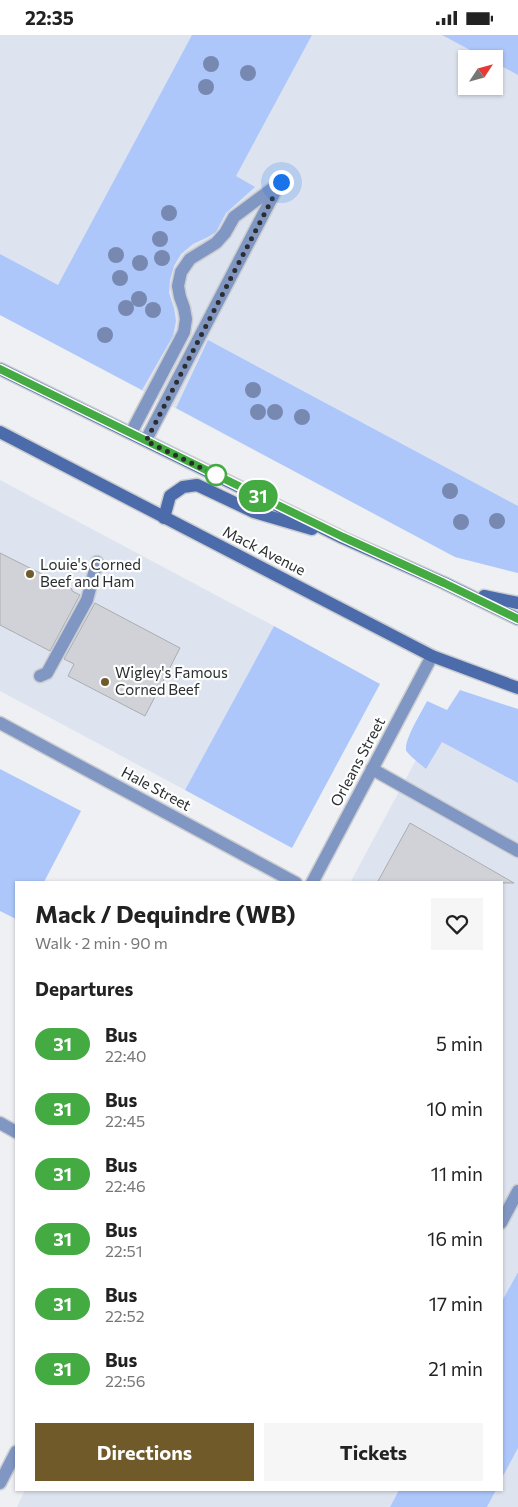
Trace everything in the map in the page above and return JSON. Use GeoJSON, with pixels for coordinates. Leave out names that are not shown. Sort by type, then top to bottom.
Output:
{"type":"FeatureCollection","features":[{"type":"Feature","properties":{"kind":"main road"},"geometry":{"type":"LineString","coordinates":[[0,369],[343,537],[518,619]]}},
{"type":"Feature","properties":{"kind":"main road","name":"Mack Avenue"},"geometry":{"type":"LineString","coordinates":[[0,432],[432,656],[518,688]]}},
{"type":"Feature","properties":{"kind":"main road"},"geometry":{"type":"LineString","coordinates":[[164,517],[170,496],[183,487],[196,485],[254,512],[343,537]]}},
{"type":"Feature","properties":{"kind":"main road"},"geometry":{"type":"LineString","coordinates":[[444,583],[489,598],[518,603]]}},
{"type":"Feature","properties":{"kind":"street"},"geometry":{"type":"LineString","coordinates":[[131,433],[184,332],[186,319],[178,286],[181,272],[190,259],[216,243],[226,233],[234,217],[281,182],[146,441]]}},
{"type":"Feature","properties":{"kind":"street"},"geometry":{"type":"LineString","coordinates":[[40,676],[48,673],[88,601],[97,562]]}},
{"type":"Feature","properties":{"kind":"street","name":"Orleans Street"},"geometry":{"type":"LineString","coordinates":[[313,881],[432,656]]}},
{"type":"Feature","properties":{"kind":"street","name":"Hale Street"},"geometry":{"type":"LineString","coordinates":[[0,723],[292,881]]}},
{"type":"Feature","properties":{"kind":"street"},"geometry":{"type":"LineString","coordinates":[[372,769],[518,851]]}},
{"type":"Feature","properties":{"kind":"street"},"geometry":{"type":"LineString","coordinates":[[0,1123],[15,1131]]}},
{"type":"Feature","properties":{"kind":"street"},"geometry":{"type":"LineString","coordinates":[[503,1219],[518,1191]]}},
{"type":"Feature","properties":{"kind":"street"},"geometry":{"type":"LineString","coordinates":[[0,1483],[15,1454]]}},
{"type":"Feature","properties":{"kind":"shaded area"},"geometry":{"type":"Polygon","coordinates":[[[0,35],[518,35],[518,573],[455,557],[0,315],[0,35]]]}},
{"type":"Feature","properties":{"kind":"shaded area"},"geometry":{"type":"Polygon","coordinates":[[[192,35],[312,35],[236,176],[255,187],[226,213],[216,232],[193,244],[181,254],[174,266],[169,293],[176,321],[173,336],[142,390],[0,315],[0,254],[58,285],[192,35]]]}},
{"type":"Feature","properties":{"kind":"shaded area"},"geometry":{"type":"Polygon","coordinates":[[[442,35],[518,35],[518,75],[503,67],[503,50],[470,50],[442,35]]]}},
{"type":"Feature","properties":{"kind":"shaded area"},"geometry":{"type":"Polygon","coordinates":[[[208,340],[518,506],[518,573],[455,557],[176,408],[208,340]]]}},
{"type":"Feature","properties":{"kind":"shaded area"},"geometry":{"type":"Polygon","coordinates":[[[0,480],[274,626],[185,790],[0,691],[0,480]]]}},
{"type":"Feature","properties":{"kind":"shaded area"},"geometry":{"type":"Polygon","coordinates":[[[274,626],[380,684],[292,848],[185,790],[274,626]]]}},
{"type":"Feature","properties":{"kind":"shaded area"},"geometry":{"type":"Polygon","coordinates":[[[460,690],[518,709],[518,783],[442,742],[426,769],[407,752],[407,742],[427,701],[447,710],[460,690]]]}},
{"type":"Feature","properties":{"kind":"shaded area"},"geometry":{"type":"Polygon","coordinates":[[[441,713],[518,755],[518,1272],[503,1299],[503,881],[351,881],[441,713]]]}},
{"type":"Feature","properties":{"kind":"shaded area"},"geometry":{"type":"Polygon","coordinates":[[[0,769],[81,811],[45,881],[15,881],[15,918],[0,911],[0,769]]]}},
{"type":"Feature","properties":{"kind":"shaded area"},"geometry":{"type":"Polygon","coordinates":[[[518,1272],[518,1448],[503,1476],[503,1299],[518,1272]]]}},
{"type":"Feature","properties":{"kind":"shaded area"},"geometry":{"type":"Polygon","coordinates":[[[518,1448],[518,1507],[487,1507],[495,1491],[503,1491],[503,1476],[518,1448]]]}},
{"type":"Feature","properties":{"kind":"shaded area"},"geometry":{"type":"Polygon","coordinates":[[[25,1491],[398,1491],[390,1507],[17,1507],[25,1491]]]}},
{"type":"Feature","properties":{"kind":"shaded area"},"geometry":{"type":"Polygon","coordinates":[[[398,1491],[495,1491],[487,1507],[390,1507],[398,1491]]]}},
{"type":"Feature","properties":{"kind":"building"},"geometry":{"type":"Polygon","coordinates":[[[0,553],[72,589],[72,591],[80,595],[50,651],[0,625],[0,553]]]}},
{"type":"Feature","properties":{"kind":"building"},"geometry":{"type":"Polygon","coordinates":[[[95,603],[180,648],[145,716],[68,676],[74,664],[64,659],[95,603]]]}},
{"type":"Feature","properties":{"kind":"building"},"geometry":{"type":"Polygon","coordinates":[[[410,823],[514,883],[503,883],[503,881],[378,881],[410,823]]]}},
{"type":"Feature","properties":{"kind":"bus line","name":"31"},"geometry":{"type":"LineString","coordinates":[[0,369],[343,537],[518,619]]}},
{"type":"Feature","properties":{"kind":"place","name":"Louie's Corned Beef and Ham"},"geometry":{"type":"Point","coordinates":[30,574]}},
{"type":"Feature","properties":{"kind":"place","name":"Wigley's Famous Corned Beef"},"geometry":{"type":"Point","coordinates":[105,682]}},
{"type":"Feature","properties":{"kind":"route"},"geometry":{"type":"LineString","coordinates":[[216,475],[146,441],[281,182]]}}]}
